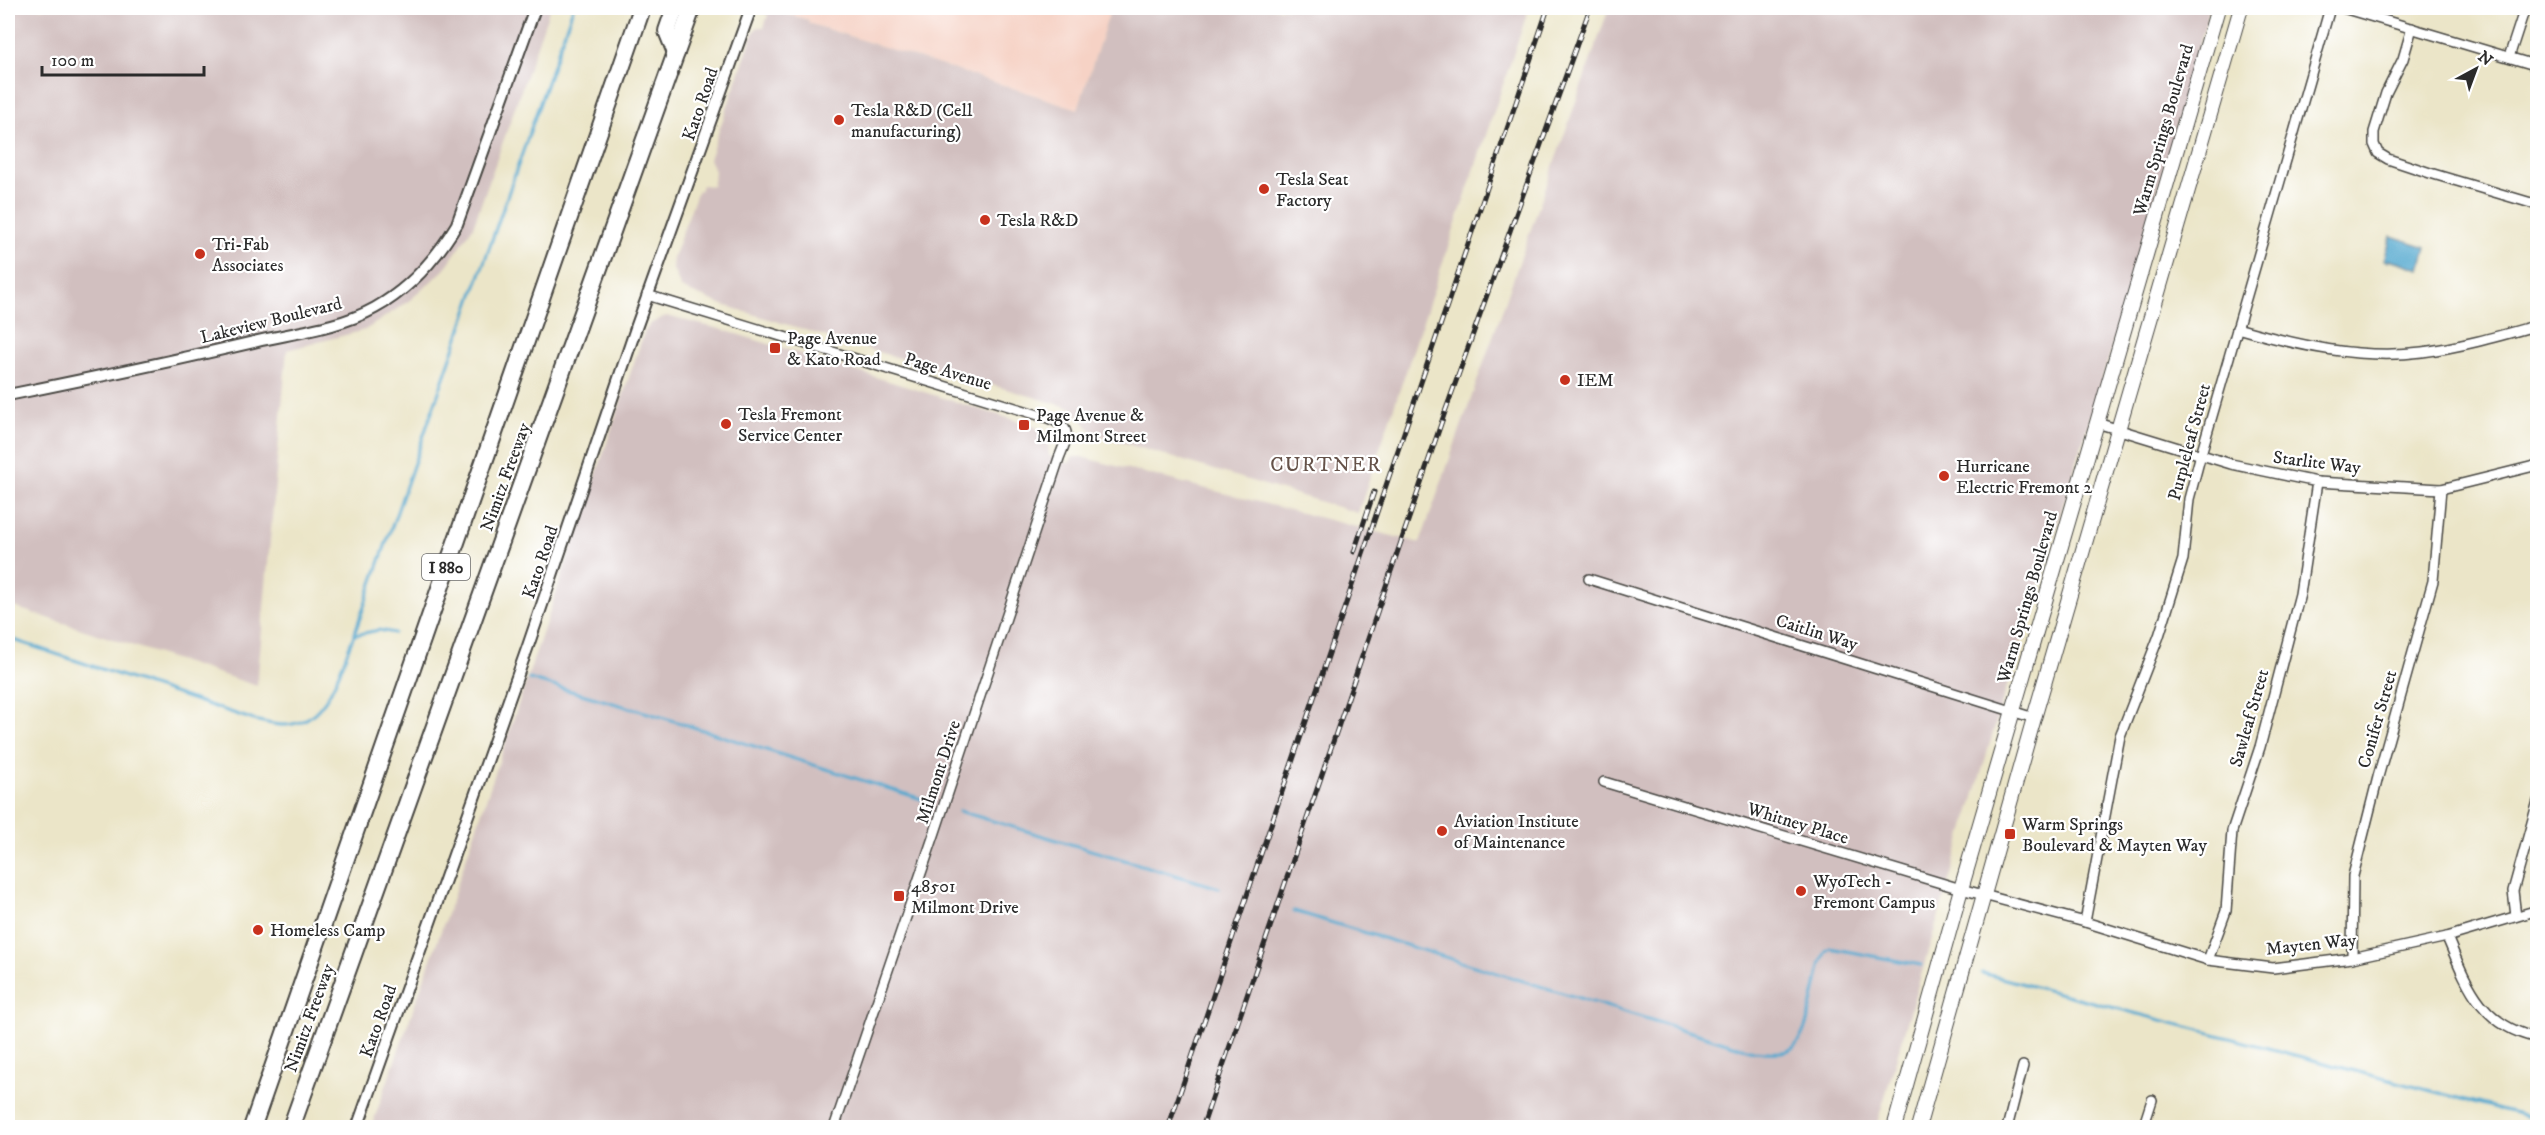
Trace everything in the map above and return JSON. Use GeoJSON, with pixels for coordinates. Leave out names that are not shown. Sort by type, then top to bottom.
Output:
{"type":"FeatureCollection","features":[{"type":"Feature","properties":{"kind":"highway","name":"Nimitz Freeway"},"geometry":{"type":"LineString","coordinates":[[252,1128],[642,8]]}},
{"type":"Feature","properties":{"kind":"highway"},"geometry":{"type":"LineString","coordinates":[[675,8],[667,31],[676,53]]}},
{"type":"Feature","properties":{"kind":"highway","name":"Nimitz Freeway"},"geometry":{"type":"LineString","coordinates":[[291,1128],[692,8]]}},
{"type":"Feature","properties":{"kind":"main road","name":"Warm Springs Boulevard"},"geometry":{"type":"LineString","coordinates":[[1894,1128],[1960,889],[2217,8]]}},
{"type":"Feature","properties":{"kind":"main road"},"geometry":{"type":"LineString","coordinates":[[1918,1128],[2034,718],[2241,8]]}},
{"type":"Feature","properties":{"kind":"street","name":"Lakeview Boulevard"},"geometry":{"type":"LineString","coordinates":[[8,395],[162,364],[327,326],[373,309],[392,298],[427,267],[457,224],[535,8]]}},
{"type":"Feature","properties":{"kind":"street","name":"Kato Road"},"geometry":{"type":"LineString","coordinates":[[357,1128],[528,646],[647,295],[751,8]]}},
{"type":"Feature","properties":{"kind":"street","name":"Purpleleaf Street"},"geometry":{"type":"LineString","coordinates":[[2085,922],[2120,736],[2158,636],[2183,559],[2189,499],[2201,454],[2330,8]]}},
{"type":"Feature","properties":{"kind":"street"},"geometry":{"type":"LineString","coordinates":[[2343,8],[2538,66]]}},
{"type":"Feature","properties":{"kind":"street"},"geometry":{"type":"LineString","coordinates":[[2509,57],[2525,8]]}},
{"type":"Feature","properties":{"kind":"street"},"geometry":{"type":"LineString","coordinates":[[2412,28],[2403,59],[2386,93],[2374,132],[2374,144],[2378,153],[2388,159],[2430,173],[2538,205]]}},
{"type":"Feature","properties":{"kind":"street","name":"Page Avenue"},"geometry":{"type":"LineString","coordinates":[[647,295],[1048,418],[1064,428]]}},
{"type":"Feature","properties":{"kind":"street"},"geometry":{"type":"LineString","coordinates":[[2237,328],[2328,349],[2390,354],[2450,348],[2538,325]]}},
{"type":"Feature","properties":{"kind":"street","name":"Starlite Way"},"geometry":{"type":"LineString","coordinates":[[2097,423],[2264,472],[2317,482],[2441,489],[2538,465]]}},
{"type":"Feature","properties":{"kind":"street","name":"Milmont Drive"},"geometry":{"type":"LineString","coordinates":[[834,1128],[1059,458],[1067,441],[1064,428]]}},
{"type":"Feature","properties":{"kind":"street","name":"Sawleaf Street"},"geometry":{"type":"LineString","coordinates":[[2208,960],[2226,911],[2232,831],[2260,747],[2300,594],[2317,482]]}},
{"type":"Feature","properties":{"kind":"street","name":"Conifer Street"},"geometry":{"type":"LineString","coordinates":[[2352,958],[2353,876],[2433,581],[2441,489]]}},
{"type":"Feature","properties":{"kind":"street","name":"Caitlin Way"},"geometry":{"type":"LineString","coordinates":[[1589,579],[2034,718]]}},
{"type":"Feature","properties":{"kind":"street","name":"Whitney Place"},"geometry":{"type":"LineString","coordinates":[[1604,782],[1983,895]]}},
{"type":"Feature","properties":{"kind":"street"},"geometry":{"type":"LineString","coordinates":[[2516,916],[2513,891],[2538,801]]}},
{"type":"Feature","properties":{"kind":"street","name":"Mayten Way"},"geometry":{"type":"LineString","coordinates":[[1983,895],[2085,922],[2208,960],[2273,968],[2352,958],[2448,937],[2538,910]]}},
{"type":"Feature","properties":{"kind":"street"},"geometry":{"type":"LineString","coordinates":[[2448,937],[2467,987],[2495,1021],[2538,1038]]}},
{"type":"Feature","properties":{"kind":"street"},"geometry":{"type":"LineString","coordinates":[[2007,1128],[2023,1066]]}},
{"type":"Feature","properties":{"kind":"street"},"geometry":{"type":"LineString","coordinates":[[2143,1128],[2152,1100]]}},
{"type":"Feature","properties":{"kind":"shaded area"},"geometry":{"type":"Polygon","coordinates":[[[8,8],[550,8],[473,227],[444,270],[409,301],[365,330],[287,350],[257,686],[8,605],[8,8]]]}},
{"type":"Feature","properties":{"kind":"shaded area"},"geometry":{"type":"Polygon","coordinates":[[[765,8],[809,20],[808,23],[1078,109],[1111,8],[1529,8],[1358,513],[1094,434],[1071,408],[723,305],[681,288],[672,267],[673,258],[698,190],[700,191],[702,185],[712,186],[715,172],[709,159],[754,31],[758,27],[764,27],[768,15],[763,13],[765,8]]]}},
{"type":"Feature","properties":{"kind":"shaded area"},"geometry":{"type":"Polygon","coordinates":[[[768,8],[1111,8],[1078,109],[808,23],[809,20],[768,8]]]}},
{"type":"Feature","properties":{"kind":"shaded area"},"geometry":{"type":"Polygon","coordinates":[[[1609,8],[2210,8],[2111,351],[2004,696],[1876,1127],[371,1128],[452,900],[644,333],[650,324],[666,316],[720,329],[1034,426],[1043,432],[1048,441],[1049,456],[1069,463],[1073,457],[1081,457],[1420,543],[1609,8]]]}},
{"type":"Feature","properties":{"kind":"water"},"geometry":{"type":"Polygon","coordinates":[[[2391,236],[2426,247],[2420,269],[2389,259],[2384,260],[2391,236]]]}},
{"type":"Feature","properties":{"kind":"waterway"},"geometry":{"type":"LineString","coordinates":[[8,638],[270,724],[286,725],[301,722],[313,715],[323,704],[338,677],[354,635],[573,8]]}},
{"type":"Feature","properties":{"kind":"waterway"},"geometry":{"type":"LineString","coordinates":[[355,635],[379,630],[394,633]]}},
{"type":"Feature","properties":{"kind":"waterway"},"geometry":{"type":"LineString","coordinates":[[529,679],[655,715],[928,801]]}},
{"type":"Feature","properties":{"kind":"waterway"},"geometry":{"type":"LineString","coordinates":[[959,811],[1219,888]]}},
{"type":"Feature","properties":{"kind":"waterway"},"geometry":{"type":"LineString","coordinates":[[1294,911],[1753,1051],[1785,1051],[1794,1047],[1804,1031],[1821,962],[1830,948],[1921,965]]}},
{"type":"Feature","properties":{"kind":"waterway"},"geometry":{"type":"LineString","coordinates":[[1982,973],[2538,1119]]}},
{"type":"Feature","properties":{"kind":"railway"},"geometry":{"type":"LineString","coordinates":[[1168,1128],[1548,8]]}},
{"type":"Feature","properties":{"kind":"railway"},"geometry":{"type":"LineString","coordinates":[[1202,1128],[1445,412],[1590,8]]}},
{"type":"Feature","properties":{"kind":"railway"},"geometry":{"type":"LineString","coordinates":[[1354,552],[1374,492]]}},
{"type":"Feature","properties":{"kind":"place","name":"Tesla R&D (Cell manufacturing)"},"geometry":{"type":"Point","coordinates":[839,120]}},
{"type":"Feature","properties":{"kind":"place","name":"Tesla Seat Factory"},"geometry":{"type":"Point","coordinates":[1264,189]}},
{"type":"Feature","properties":{"kind":"place","name":"Tesla R&D"},"geometry":{"type":"Point","coordinates":[985,220]}},
{"type":"Feature","properties":{"kind":"place","name":"Tri-Fab Associates"},"geometry":{"type":"Point","coordinates":[200,254]}},
{"type":"Feature","properties":{"kind":"place","name":"Page Avenue & Kato Road"},"geometry":{"type":"Point","coordinates":[775,348]}},
{"type":"Feature","properties":{"kind":"place","name":"IEM"},"geometry":{"type":"Point","coordinates":[1565,380]}},
{"type":"Feature","properties":{"kind":"place","name":"Tesla Fremont Service Center"},"geometry":{"type":"Point","coordinates":[726,424]}},
{"type":"Feature","properties":{"kind":"place","name":"Page Avenue & Milmont Street"},"geometry":{"type":"Point","coordinates":[1024,425]}},
{"type":"Feature","properties":{"kind":"place","name":"Hurricane Electric Fremont 2"},"geometry":{"type":"Point","coordinates":[1944,476]}},
{"type":"Feature","properties":{"kind":"place","name":"Aviation Institute of Maintenance"},"geometry":{"type":"Point","coordinates":[1442,831]}},
{"type":"Feature","properties":{"kind":"place","name":"Warm Springs Boulevard & Mayten Way"},"geometry":{"type":"Point","coordinates":[2010,834]}},
{"type":"Feature","properties":{"kind":"place","name":"WyoTech - Fremont Campus"},"geometry":{"type":"Point","coordinates":[1801,891]}},
{"type":"Feature","properties":{"kind":"place","name":"48501 Milmont Drive"},"geometry":{"type":"Point","coordinates":[899,896]}},
{"type":"Feature","properties":{"kind":"place","name":"Homeless Camp"},"geometry":{"type":"Point","coordinates":[258,930]}},
{"type":"Feature","properties":{"kind":"district","name":"CURTNER"},"geometry":{"type":"Point","coordinates":[1326,464]}}]}
